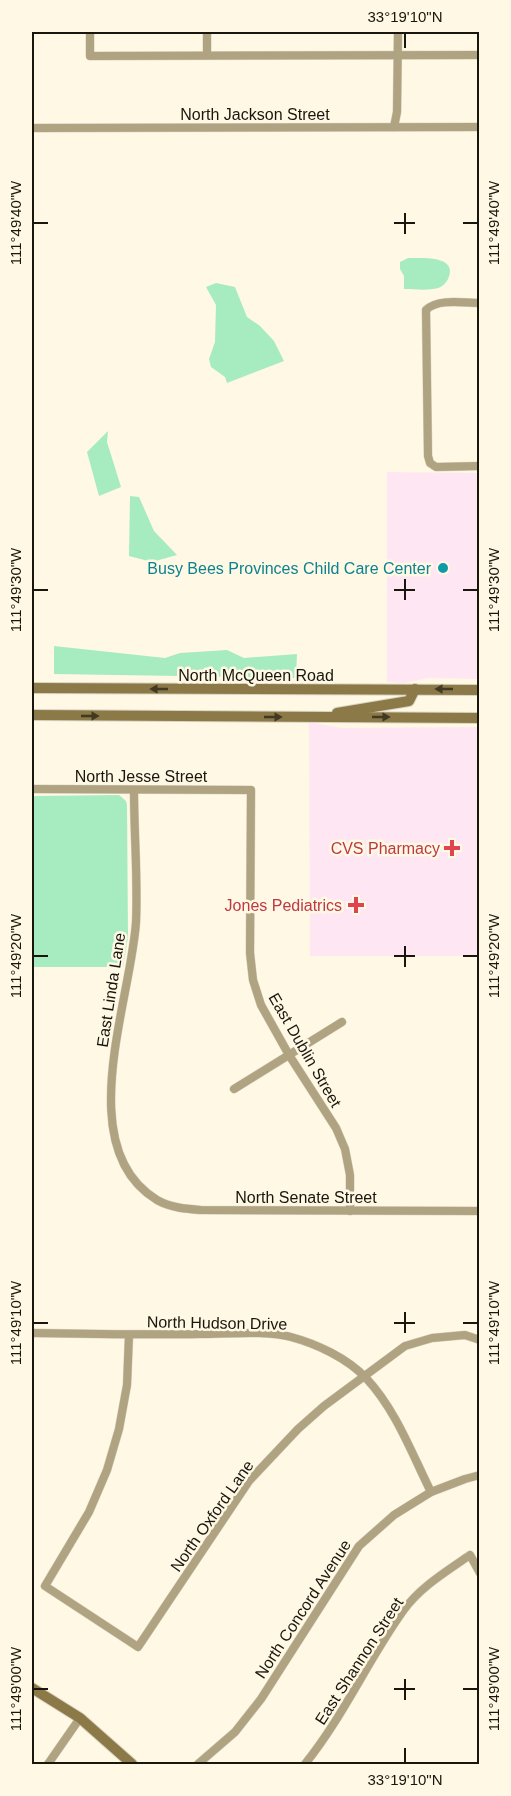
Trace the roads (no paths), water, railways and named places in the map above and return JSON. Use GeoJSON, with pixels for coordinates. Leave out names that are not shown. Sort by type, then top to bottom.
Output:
{"type":"FeatureCollection","features":[{"type":"Feature","properties":{"kind":"main road","name":"North McQueen Road"},"geometry":{"type":"LineString","coordinates":[[32,688],[480,690]]}},
{"type":"Feature","properties":{"kind":"main road"},"geometry":{"type":"LineString","coordinates":[[322,717],[350,710],[409,701],[415,689]]}},
{"type":"Feature","properties":{"kind":"main road"},"geometry":{"type":"LineString","coordinates":[[32,715],[480,718]]}},
{"type":"Feature","properties":{"kind":"main road"},"geometry":{"type":"LineString","coordinates":[[32,1688],[80,1718],[132,1764]]}},
{"type":"Feature","properties":{"kind":"street"},"geometry":{"type":"LineString","coordinates":[[90,32],[90,56],[480,55]]}},
{"type":"Feature","properties":{"kind":"street"},"geometry":{"type":"LineString","coordinates":[[207,32],[207,55]]}},
{"type":"Feature","properties":{"kind":"street"},"geometry":{"type":"LineString","coordinates":[[394,127],[398,112],[398,32]]}},
{"type":"Feature","properties":{"kind":"street","name":"North Jackson Street"},"geometry":{"type":"LineString","coordinates":[[32,128],[480,127]]}},
{"type":"Feature","properties":{"kind":"street"},"geometry":{"type":"LineString","coordinates":[[480,303],[440,303],[431,305],[426,310],[428,456],[430,463],[436,467],[480,466]]}},
{"type":"Feature","properties":{"kind":"street","name":"North Jesse Street"},"geometry":{"type":"LineString","coordinates":[[32,789],[251,790]]}},
{"type":"Feature","properties":{"kind":"street","name":"East Linda Lane"},"geometry":{"type":"LineString","coordinates":[[134,790],[136,923],[112,1068],[112,1099],[114,1138],[120,1158],[139,1186]]}},
{"type":"Feature","properties":{"kind":"street","name":"East Dublin Street"},"geometry":{"type":"LineString","coordinates":[[251,790],[250,953],[253,980],[261,1005],[289,1055],[336,1128],[345,1149],[350,1175],[350,1212]]}},
{"type":"Feature","properties":{"kind":"street"},"geometry":{"type":"LineString","coordinates":[[234,1089],[342,1022]]}},
{"type":"Feature","properties":{"kind":"street","name":"North Senate Street"},"geometry":{"type":"LineString","coordinates":[[139,1186],[159,1201],[178,1208],[201,1210],[480,1211]]}},
{"type":"Feature","properties":{"kind":"street","name":"North Hudson Drive"},"geometry":{"type":"LineString","coordinates":[[32,1333],[289,1336],[340,1358],[365,1377],[387,1404],[431,1492]]}},
{"type":"Feature","properties":{"kind":"street","name":"North Oxford Lane"},"geometry":{"type":"LineString","coordinates":[[129,1335],[127,1385],[119,1429],[107,1470],[89,1512],[45,1586],[138,1647],[249,1481],[298,1429],[324,1406],[405,1346],[432,1338],[465,1335],[480,1340]]}},
{"type":"Feature","properties":{"kind":"street","name":"North Concord Avenue"},"geometry":{"type":"LineString","coordinates":[[198,1764],[235,1732],[261,1699],[359,1546],[394,1515],[431,1492],[480,1475]]}},
{"type":"Feature","properties":{"kind":"street","name":"East Shannon Street"},"geometry":{"type":"LineString","coordinates":[[304,1764],[323,1742],[404,1609],[430,1583],[470,1555],[480,1573]]}},
{"type":"Feature","properties":{"kind":"street"},"geometry":{"type":"LineString","coordinates":[[48,1764],[80,1718]]}},
{"type":"Feature","properties":{"kind":"place","name":"Busy Bees Provinces Child Care Center"},"geometry":{"type":"Point","coordinates":[443,568]}},
{"type":"Feature","properties":{"kind":"place","name":"CVS Pharmacy"},"geometry":{"type":"Point","coordinates":[452,848]}},
{"type":"Feature","properties":{"kind":"place","name":"Jones Pediatrics"},"geometry":{"type":"Point","coordinates":[356,905]}}]}
